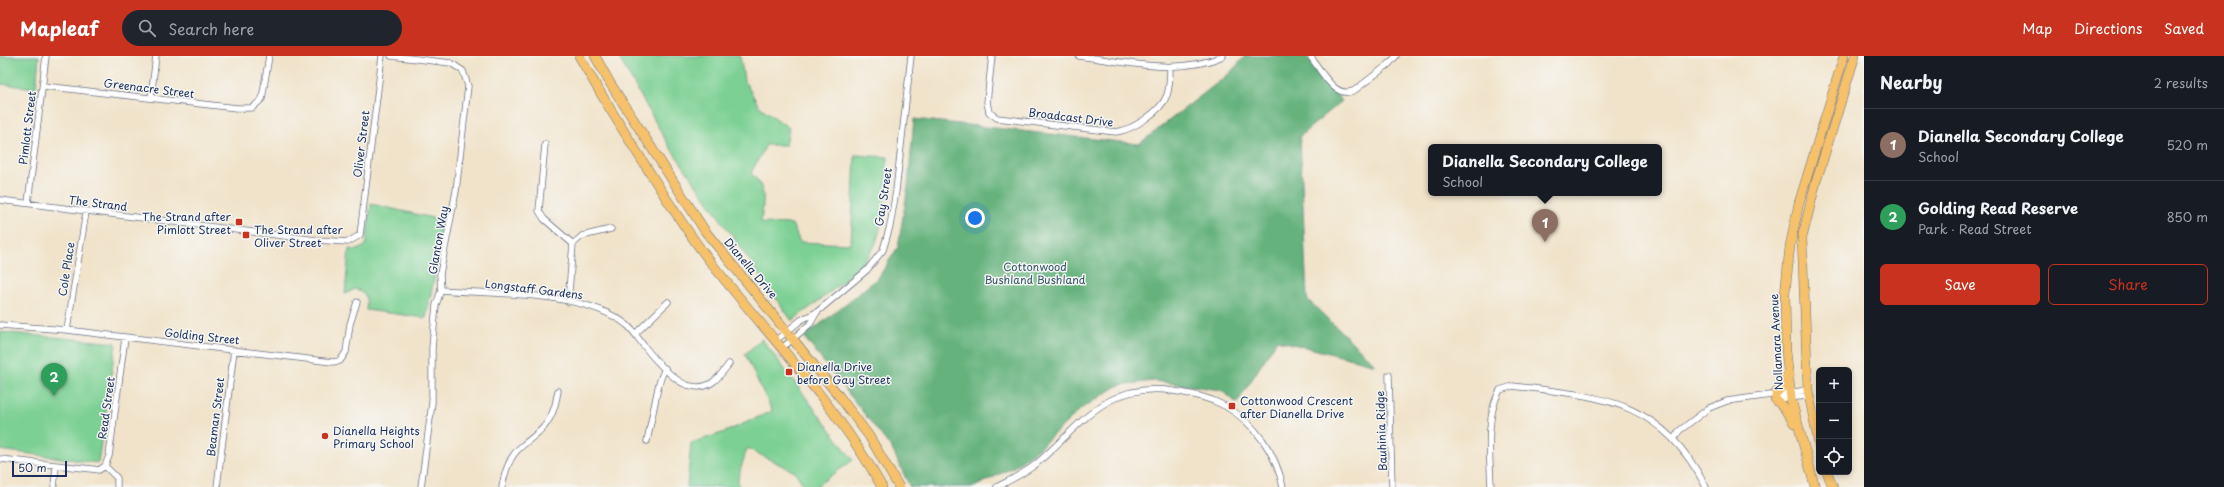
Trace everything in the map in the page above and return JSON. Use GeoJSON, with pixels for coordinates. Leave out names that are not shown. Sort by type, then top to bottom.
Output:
{"type":"FeatureCollection","features":[{"type":"Feature","properties":{"kind":"main road"},"geometry":{"type":"LineString","coordinates":[[579,56],[599,92],[681,222],[709,260],[825,400],[860,448],[882,487]]}},
{"type":"Feature","properties":{"kind":"main road","name":"Dianella Drive"},"geometry":{"type":"LineString","coordinates":[[595,56],[646,141],[705,231],[791,335],[869,436],[899,486]]}},
{"type":"Feature","properties":{"kind":"main road","name":"Nollamara Avenue"},"geometry":{"type":"LineString","coordinates":[[1816,487],[1790,396],[1785,302],[1787,268],[1794,223],[1844,56]]}},
{"type":"Feature","properties":{"kind":"main road"},"geometry":{"type":"LineString","coordinates":[[1818,439],[1808,393],[1802,238],[1804,222],[1856,56]]}},
{"type":"Feature","properties":{"kind":"main road"},"geometry":{"type":"LineString","coordinates":[[1785,302],[1792,269],[1802,267]]}},
{"type":"Feature","properties":{"kind":"main road"},"geometry":{"type":"LineString","coordinates":[[1788,372],[1782,387],[1773,397],[1784,408],[1800,433]]}},
{"type":"Feature","properties":{"kind":"main road"},"geometry":{"type":"LineString","coordinates":[[1828,475],[1832,487]]}},
{"type":"Feature","properties":{"kind":"street","name":"Pimlott Street"},"geometry":{"type":"LineString","coordinates":[[28,203],[46,56]]}},
{"type":"Feature","properties":{"kind":"street"},"geometry":{"type":"LineString","coordinates":[[151,98],[156,56]]}},
{"type":"Feature","properties":{"kind":"street","name":"Greenacre Street"},"geometry":{"type":"LineString","coordinates":[[43,86],[237,108],[252,108],[262,99],[269,56]]}},
{"type":"Feature","properties":{"kind":"street","name":"Oliver Street"},"geometry":{"type":"LineString","coordinates":[[360,235],[382,56]]}},
{"type":"Feature","properties":{"kind":"street","name":"Glanton Way"},"geometry":{"type":"LineString","coordinates":[[391,56],[451,63],[463,71],[468,86],[456,192],[440,274],[441,290],[436,305],[432,348],[432,403],[421,487]]}},
{"type":"Feature","properties":{"kind":"street","name":"Gay Street"},"geometry":{"type":"LineString","coordinates":[[778,345],[791,335],[801,320],[817,312],[867,270],[883,250],[890,226],[896,191],[911,56]]}},
{"type":"Feature","properties":{"kind":"street","name":"Broadcast Drive"},"geometry":{"type":"LineString","coordinates":[[992,56],[986,102],[989,112],[997,118],[1116,132],[1131,128],[1159,107],[1167,95],[1170,67]]}},
{"type":"Feature","properties":{"kind":"street"},"geometry":{"type":"LineString","coordinates":[[1079,56],[1170,67],[1200,64],[1223,56]]}},
{"type":"Feature","properties":{"kind":"street"},"geometry":{"type":"LineString","coordinates":[[1310,56],[1335,89],[1343,93],[1350,93],[1389,64],[1396,56]]}},
{"type":"Feature","properties":{"kind":"street"},"geometry":{"type":"LineString","coordinates":[[545,144],[539,212],[544,219],[573,244]]}},
{"type":"Feature","properties":{"kind":"street","name":"The Strand"},"geometry":{"type":"LineString","coordinates":[[0,200],[316,240],[348,242],[360,235]]}},
{"type":"Feature","properties":{"kind":"street","name":"Cole Place"},"geometry":{"type":"LineString","coordinates":[[67,330],[86,212]]}},
{"type":"Feature","properties":{"kind":"street"},"geometry":{"type":"LineString","coordinates":[[568,302],[573,244],[582,236],[611,230]]}},
{"type":"Feature","properties":{"kind":"street","name":"Longstaff Gardens"},"geometry":{"type":"LineString","coordinates":[[441,290],[524,295],[597,308],[628,325],[665,368],[678,380],[688,385],[701,386],[715,382],[729,364]]}},
{"type":"Feature","properties":{"kind":"street","name":"Golding Street"},"geometry":{"type":"LineString","coordinates":[[0,325],[67,330],[332,362],[340,361],[346,352],[350,324],[357,302]]}},
{"type":"Feature","properties":{"kind":"street"},"geometry":{"type":"LineString","coordinates":[[635,334],[668,302]]}},
{"type":"Feature","properties":{"kind":"street","name":"Gay Street"},"geometry":{"type":"LineString","coordinates":[[778,345],[791,335]]}},
{"type":"Feature","properties":{"kind":"street","name":"Read Street"},"geometry":{"type":"LineString","coordinates":[[105,466],[109,456],[125,338]]}},
{"type":"Feature","properties":{"kind":"street","name":"Beaman Street"},"geometry":{"type":"LineString","coordinates":[[217,487],[234,350]]}},
{"type":"Feature","properties":{"kind":"street"},"geometry":{"type":"LineString","coordinates":[[646,441],[659,383],[665,368]]}},
{"type":"Feature","properties":{"kind":"street","name":"Bauhinia Ridge"},"geometry":{"type":"LineString","coordinates":[[1389,375],[1392,487]]}},
{"type":"Feature","properties":{"kind":"street"},"geometry":{"type":"LineString","coordinates":[[1491,487],[1491,431],[1494,401],[1500,390],[1513,386],[1592,395],[1631,409],[1652,421],[1674,439],[1695,466],[1706,487]]}},
{"type":"Feature","properties":{"kind":"street"},"geometry":{"type":"LineString","coordinates":[[997,487],[1035,465],[1077,423],[1108,401],[1141,389],[1158,389],[1200,395],[1234,411],[1252,427],[1266,444],[1280,473],[1283,487]]}},
{"type":"Feature","properties":{"kind":"street"},"geometry":{"type":"LineString","coordinates":[[502,487],[506,470],[514,453],[533,439],[548,423],[554,411],[558,391]]}},
{"type":"Feature","properties":{"kind":"street"},"geometry":{"type":"LineString","coordinates":[[1674,439],[1679,431],[1709,408],[1727,401],[1790,396],[1808,393]]}},
{"type":"Feature","properties":{"kind":"street"},"geometry":{"type":"LineString","coordinates":[[0,459],[99,470],[105,466],[117,478],[117,487]]}},
{"type":"Feature","properties":{"kind":"street"},"geometry":{"type":"LineString","coordinates":[[54,487],[56,466]]}},
{"type":"Feature","properties":{"kind":"green space"},"geometry":{"type":"Polygon","coordinates":[[[0,56],[39,56],[36,88],[0,84],[0,56]]]}},
{"type":"Feature","properties":{"kind":"green space"},"geometry":{"type":"Polygon","coordinates":[[[618,56],[740,56],[744,80],[759,106],[789,128],[786,145],[766,145],[751,173],[762,190],[763,202],[761,223],[792,224],[800,242],[851,244],[855,155],[888,157],[882,221],[871,253],[839,285],[792,321],[669,146],[618,56]]]}},
{"type":"Feature","properties":{"kind":"green space","name":"Cottonwood Bushland Bushland"},"geometry":{"type":"Polygon","coordinates":[[[1245,56],[1306,56],[1342,101],[1300,136],[1307,299],[1376,365],[1277,340],[1237,403],[1221,390],[1154,381],[1119,385],[1082,408],[1038,449],[1014,467],[974,487],[910,487],[892,449],[804,337],[878,278],[898,247],[908,186],[914,119],[1139,144],[1230,73],[1245,56]]]}},
{"type":"Feature","properties":{"kind":"green space"},"geometry":{"type":"Polygon","coordinates":[[[371,204],[446,221],[426,318],[366,310],[366,300],[362,292],[355,289],[345,294],[349,249],[358,250],[366,245],[371,204]]]}},
{"type":"Feature","properties":{"kind":"green space"},"geometry":{"type":"Polygon","coordinates":[[[0,332],[116,343],[98,463],[0,450],[0,332]]]}},
{"type":"Feature","properties":{"kind":"green space"},"geometry":{"type":"Polygon","coordinates":[[[762,339],[853,460],[815,487],[805,487],[795,472],[747,448],[738,478],[739,487],[687,487],[691,443],[725,432],[772,411],[745,354],[762,339]]]}},
{"type":"Feature","properties":{"kind":"place","name":"The Strand after Pimlott Street"},"geometry":{"type":"Point","coordinates":[239,222]}},
{"type":"Feature","properties":{"kind":"place","name":"The Strand after Oliver Street"},"geometry":{"type":"Point","coordinates":[246,235]}},
{"type":"Feature","properties":{"kind":"place","name":"Dianella Secondary College"},"geometry":{"type":"Point","coordinates":[1545,242]}},
{"type":"Feature","properties":{"kind":"place","name":"Dianella Drive before Gay Street"},"geometry":{"type":"Point","coordinates":[789,372]}},
{"type":"Feature","properties":{"kind":"place","name":"Golding Read Reserve"},"geometry":{"type":"Point","coordinates":[54,396]}},
{"type":"Feature","properties":{"kind":"place","name":"Cottonwood Crescent after Dianella Drive"},"geometry":{"type":"Point","coordinates":[1232,406]}},
{"type":"Feature","properties":{"kind":"place","name":"Dianella Heights Primary School"},"geometry":{"type":"Point","coordinates":[325,436]}}]}
